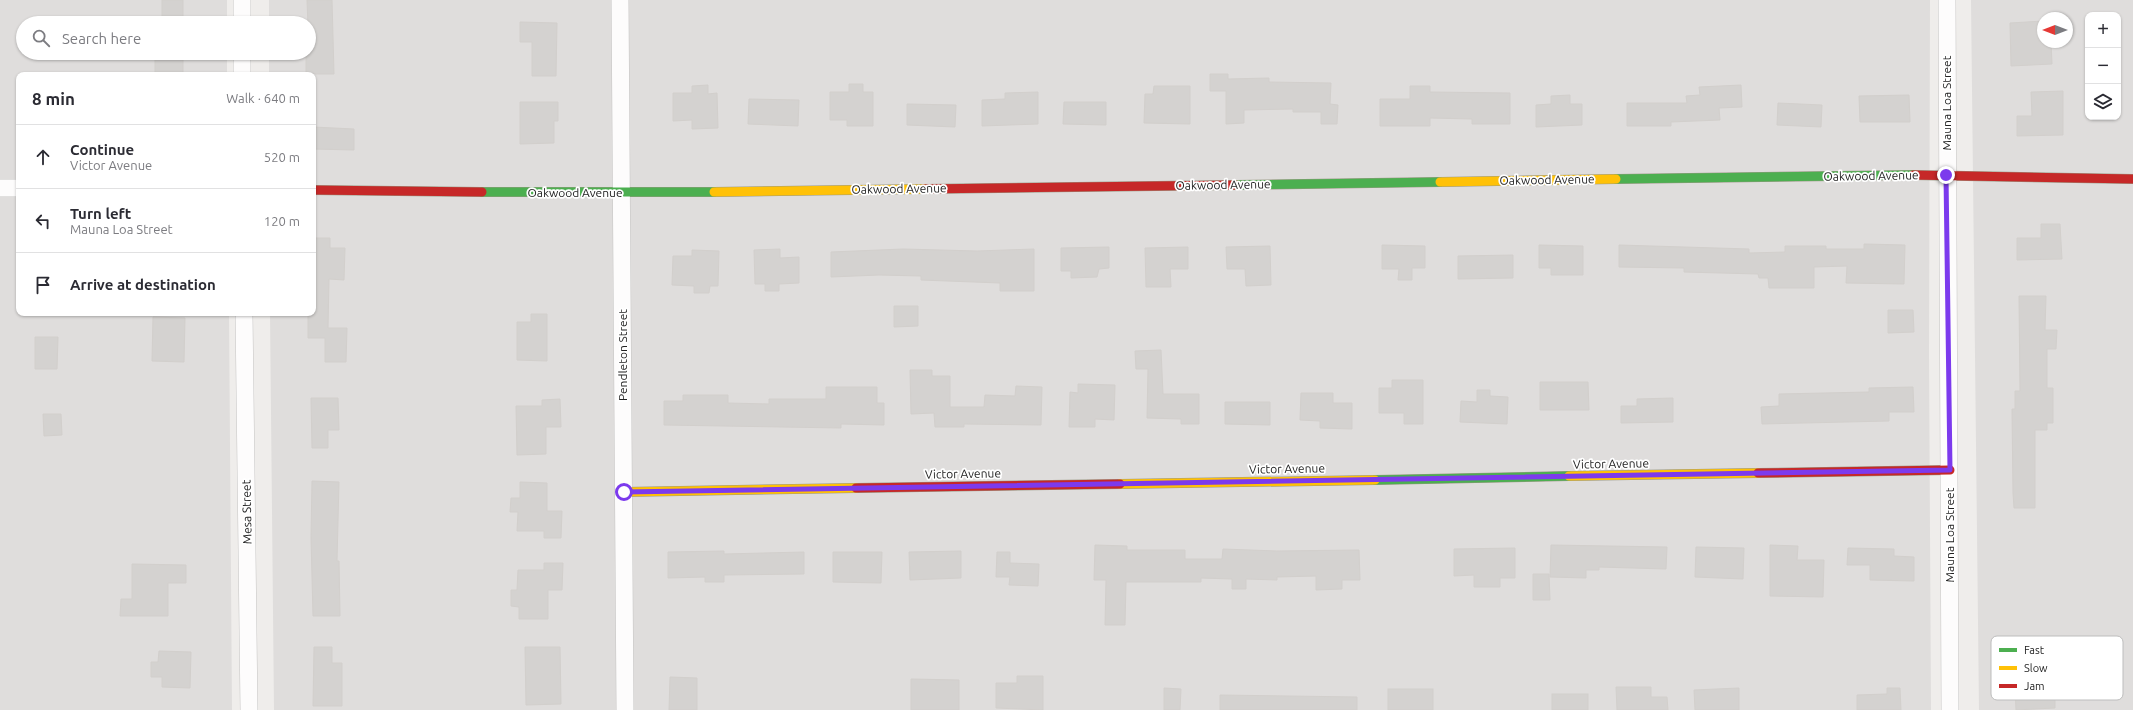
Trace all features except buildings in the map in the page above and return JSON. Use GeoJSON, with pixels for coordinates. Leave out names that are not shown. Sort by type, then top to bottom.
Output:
{"type":"FeatureCollection","features":[{"type":"Feature","properties":{"kind":"street"},"geometry":{"type":"LineString","coordinates":[[242,0],[242,16]]}},
{"type":"Feature","properties":{"kind":"street","name":"Pendleton Street"},"geometry":{"type":"LineString","coordinates":[[620,0],[625,710]]}},
{"type":"Feature","properties":{"kind":"street","name":"Mauna Loa Street"},"geometry":{"type":"LineString","coordinates":[[1947,0],[1946,175],[1950,470],[1950,710]]}},
{"type":"Feature","properties":{"kind":"street"},"geometry":{"type":"LineString","coordinates":[[242,60],[242,72]]}},
{"type":"Feature","properties":{"kind":"street","name":"Oakwood Avenue"},"geometry":{"type":"LineString","coordinates":[[316,190],[622,193],[1946,175],[2133,179]]}},
{"type":"Feature","properties":{"kind":"street"},"geometry":{"type":"LineString","coordinates":[[0,188],[16,188]]}},
{"type":"Feature","properties":{"kind":"street","name":"Mesa Street"},"geometry":{"type":"LineString","coordinates":[[244,316],[249,710]]}},
{"type":"Feature","properties":{"kind":"street","name":"Victor Avenue"},"geometry":{"type":"LineString","coordinates":[[624,492],[1950,470]]}},
{"type":"Feature","properties":{"kind":"shaded area"},"geometry":{"type":"Polygon","coordinates":[[[0,0],[227,0],[227,16],[16,16],[16,60],[227,60],[227,72],[16,72],[16,316],[229,316],[232,710],[0,710],[0,0]]]}},
{"type":"Feature","properties":{"kind":"shaded area"},"geometry":{"type":"Polygon","coordinates":[[[269,0],[1930,0],[1929,354],[1931,710],[274,710],[270,316],[316,316],[316,72],[269,72],[269,60],[316,60],[316,16],[269,16],[269,0]]]}},
{"type":"Feature","properties":{"kind":"shaded area"},"geometry":{"type":"Polygon","coordinates":[[[1971,0],[2133,0],[2133,710],[1979,710],[1971,0]]]}},
{"type":"Feature","properties":{"kind":"traffic: fast"},"geometry":{"type":"LineString","coordinates":[[1616,179],[1913,175]]}},
{"type":"Feature","properties":{"kind":"traffic: fast"},"geometry":{"type":"LineString","coordinates":[[1236,185],[1440,182]]}},
{"type":"Feature","properties":{"kind":"traffic: fast"},"geometry":{"type":"LineString","coordinates":[[482,192],[714,192]]}},
{"type":"Feature","properties":{"kind":"traffic: fast"},"geometry":{"type":"LineString","coordinates":[[1375,480],[1569,476]]}},
{"type":"Feature","properties":{"kind":"traffic: slow"},"geometry":{"type":"LineString","coordinates":[[1440,182],[1616,179]]}},
{"type":"Feature","properties":{"kind":"traffic: slow"},"geometry":{"type":"LineString","coordinates":[[714,192],[924,189]]}},
{"type":"Feature","properties":{"kind":"traffic: slow"},"geometry":{"type":"LineString","coordinates":[[1569,476],[1758,473]]}},
{"type":"Feature","properties":{"kind":"traffic: slow"},"geometry":{"type":"LineString","coordinates":[[1120,484],[1375,480]]}},
{"type":"Feature","properties":{"kind":"traffic: slow"},"geometry":{"type":"LineString","coordinates":[[624,492],[856,488]]}},
{"type":"Feature","properties":{"kind":"traffic: jam"},"geometry":{"type":"LineString","coordinates":[[1913,175],[2133,179]]}},
{"type":"Feature","properties":{"kind":"traffic: jam"},"geometry":{"type":"LineString","coordinates":[[924,189],[1236,185]]}},
{"type":"Feature","properties":{"kind":"traffic: jam"},"geometry":{"type":"LineString","coordinates":[[316,190],[482,192]]}},
{"type":"Feature","properties":{"kind":"traffic: jam"},"geometry":{"type":"LineString","coordinates":[[1758,473],[1950,470]]}},
{"type":"Feature","properties":{"kind":"traffic: jam"},"geometry":{"type":"LineString","coordinates":[[856,488],[1120,484]]}},
{"type":"Feature","properties":{"kind":"route"},"geometry":{"type":"LineString","coordinates":[[624,492],[1950,470],[1946,175]]}}]}
